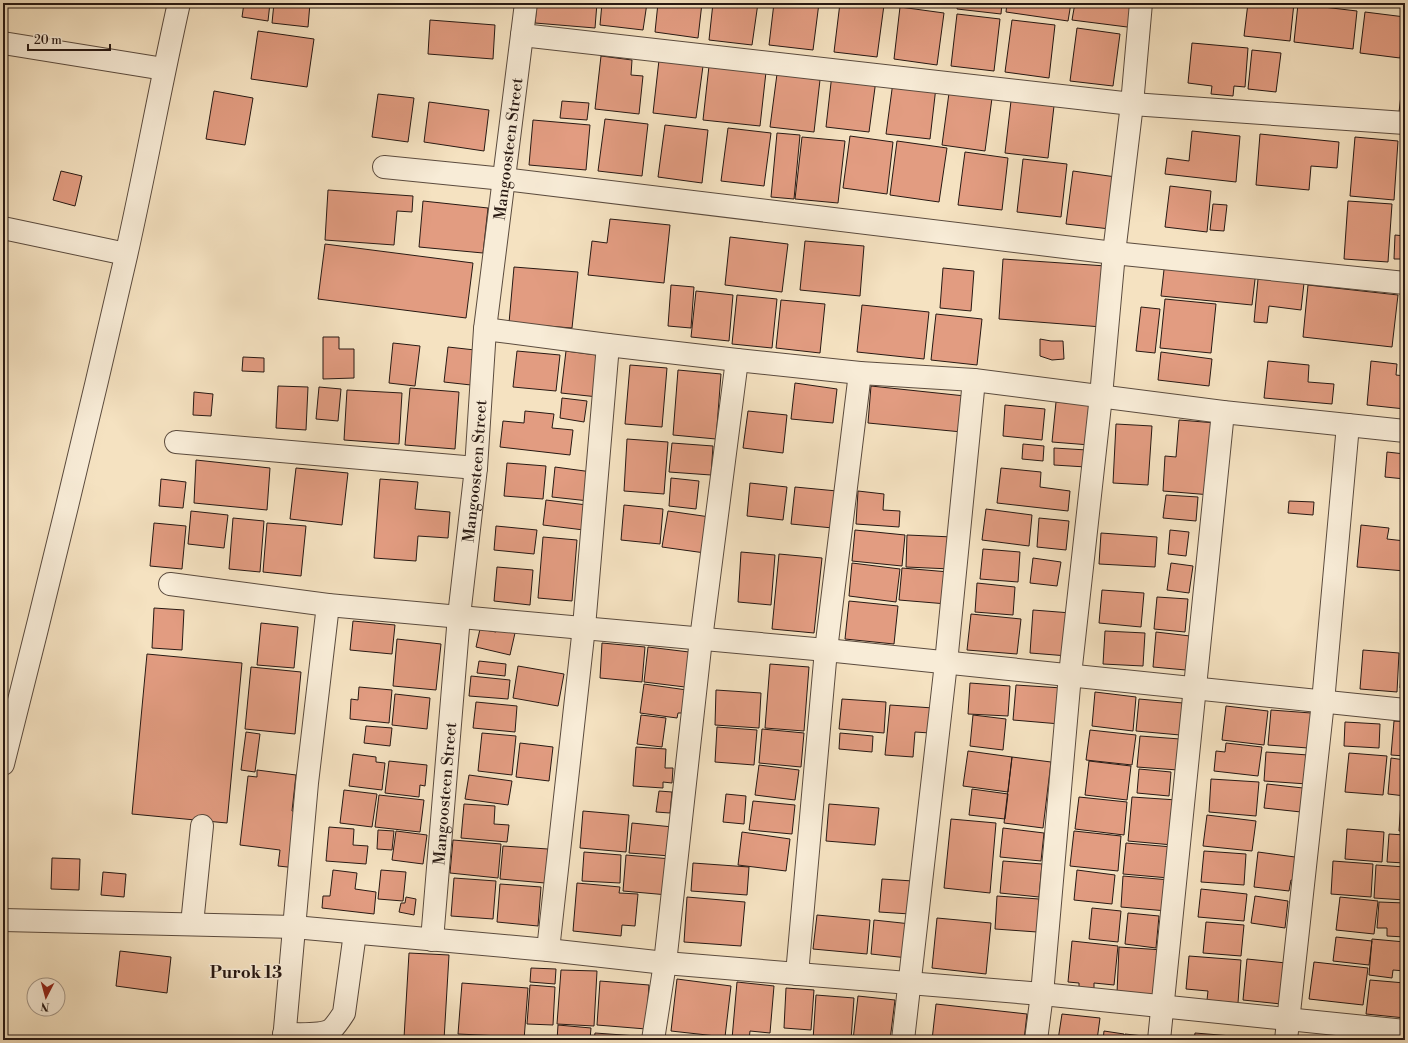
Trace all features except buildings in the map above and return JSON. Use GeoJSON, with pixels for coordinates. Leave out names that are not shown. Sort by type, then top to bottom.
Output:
{"type":"FeatureCollection","features":[{"type":"Feature","properties":{"kind":"street"},"geometry":{"type":"LineString","coordinates":[[3,764],[39,624],[126,254],[164,69],[180,3]]}},
{"type":"Feature","properties":{"kind":"street","name":"Mangoosteen Street"},"geometry":{"type":"LineString","coordinates":[[432,940],[458,616],[476,468],[485,329],[526,3]]}},
{"type":"Feature","properties":{"kind":"street"},"geometry":{"type":"LineString","coordinates":[[1036,1040],[1042,994],[1070,676],[1101,396],[1114,252],[1132,104],[1141,3]]}},
{"type":"Feature","properties":{"kind":"street"},"geometry":{"type":"LineString","coordinates":[[522,35],[1132,104],[1405,123]]}},
{"type":"Feature","properties":{"kind":"street"},"geometry":{"type":"LineString","coordinates":[[3,43],[164,69]]}},
{"type":"Feature","properties":{"kind":"street"},"geometry":{"type":"LineString","coordinates":[[384,167],[504,179],[1114,252],[1405,284]]}},
{"type":"Feature","properties":{"kind":"street"},"geometry":{"type":"LineString","coordinates":[[3,228],[126,254]]}},
{"type":"Feature","properties":{"kind":"street"},"geometry":{"type":"LineString","coordinates":[[485,329],[608,345],[860,373],[974,380],[1223,412],[1405,431]]}},
{"type":"Feature","properties":{"kind":"street"},"geometry":{"type":"LineString","coordinates":[[548,950],[584,627],[608,345]]}},
{"type":"Feature","properties":{"kind":"street"},"geometry":{"type":"LineString","coordinates":[[653,1040],[665,963],[701,638],[737,360]]}},
{"type":"Feature","properties":{"kind":"street"},"geometry":{"type":"LineString","coordinates":[[797,974],[826,650],[860,373]]}},
{"type":"Feature","properties":{"kind":"street"},"geometry":{"type":"LineString","coordinates":[[903,1040],[946,663],[974,380]]}},
{"type":"Feature","properties":{"kind":"street"},"geometry":{"type":"LineString","coordinates":[[1159,1040],[1223,412]]}},
{"type":"Feature","properties":{"kind":"street"},"geometry":{"type":"LineString","coordinates":[[1287,1030],[1323,702],[1348,425]]}},
{"type":"Feature","properties":{"kind":"street"},"geometry":{"type":"LineString","coordinates":[[176,442],[476,468]]}},
{"type":"Feature","properties":{"kind":"street"},"geometry":{"type":"LineString","coordinates":[[170,584],[328,605],[826,650],[1405,710]]}},
{"type":"Feature","properties":{"kind":"street"},"geometry":{"type":"LineString","coordinates":[[328,605],[307,783],[284,1037],[324,1032],[331,1029],[339,1022],[344,1013],[355,933]]}},
{"type":"Feature","properties":{"kind":"street"},"geometry":{"type":"LineString","coordinates":[[192,924],[202,826]]}},
{"type":"Feature","properties":{"kind":"street"},"geometry":{"type":"LineString","coordinates":[[3,920],[294,927],[548,950],[665,963],[1042,994],[1162,1007],[1287,1030],[1405,1031]]}},
{"type":"Feature","properties":{"kind":"district","name":"Purok 13"},"geometry":{"type":"Point","coordinates":[246,972]}}]}
